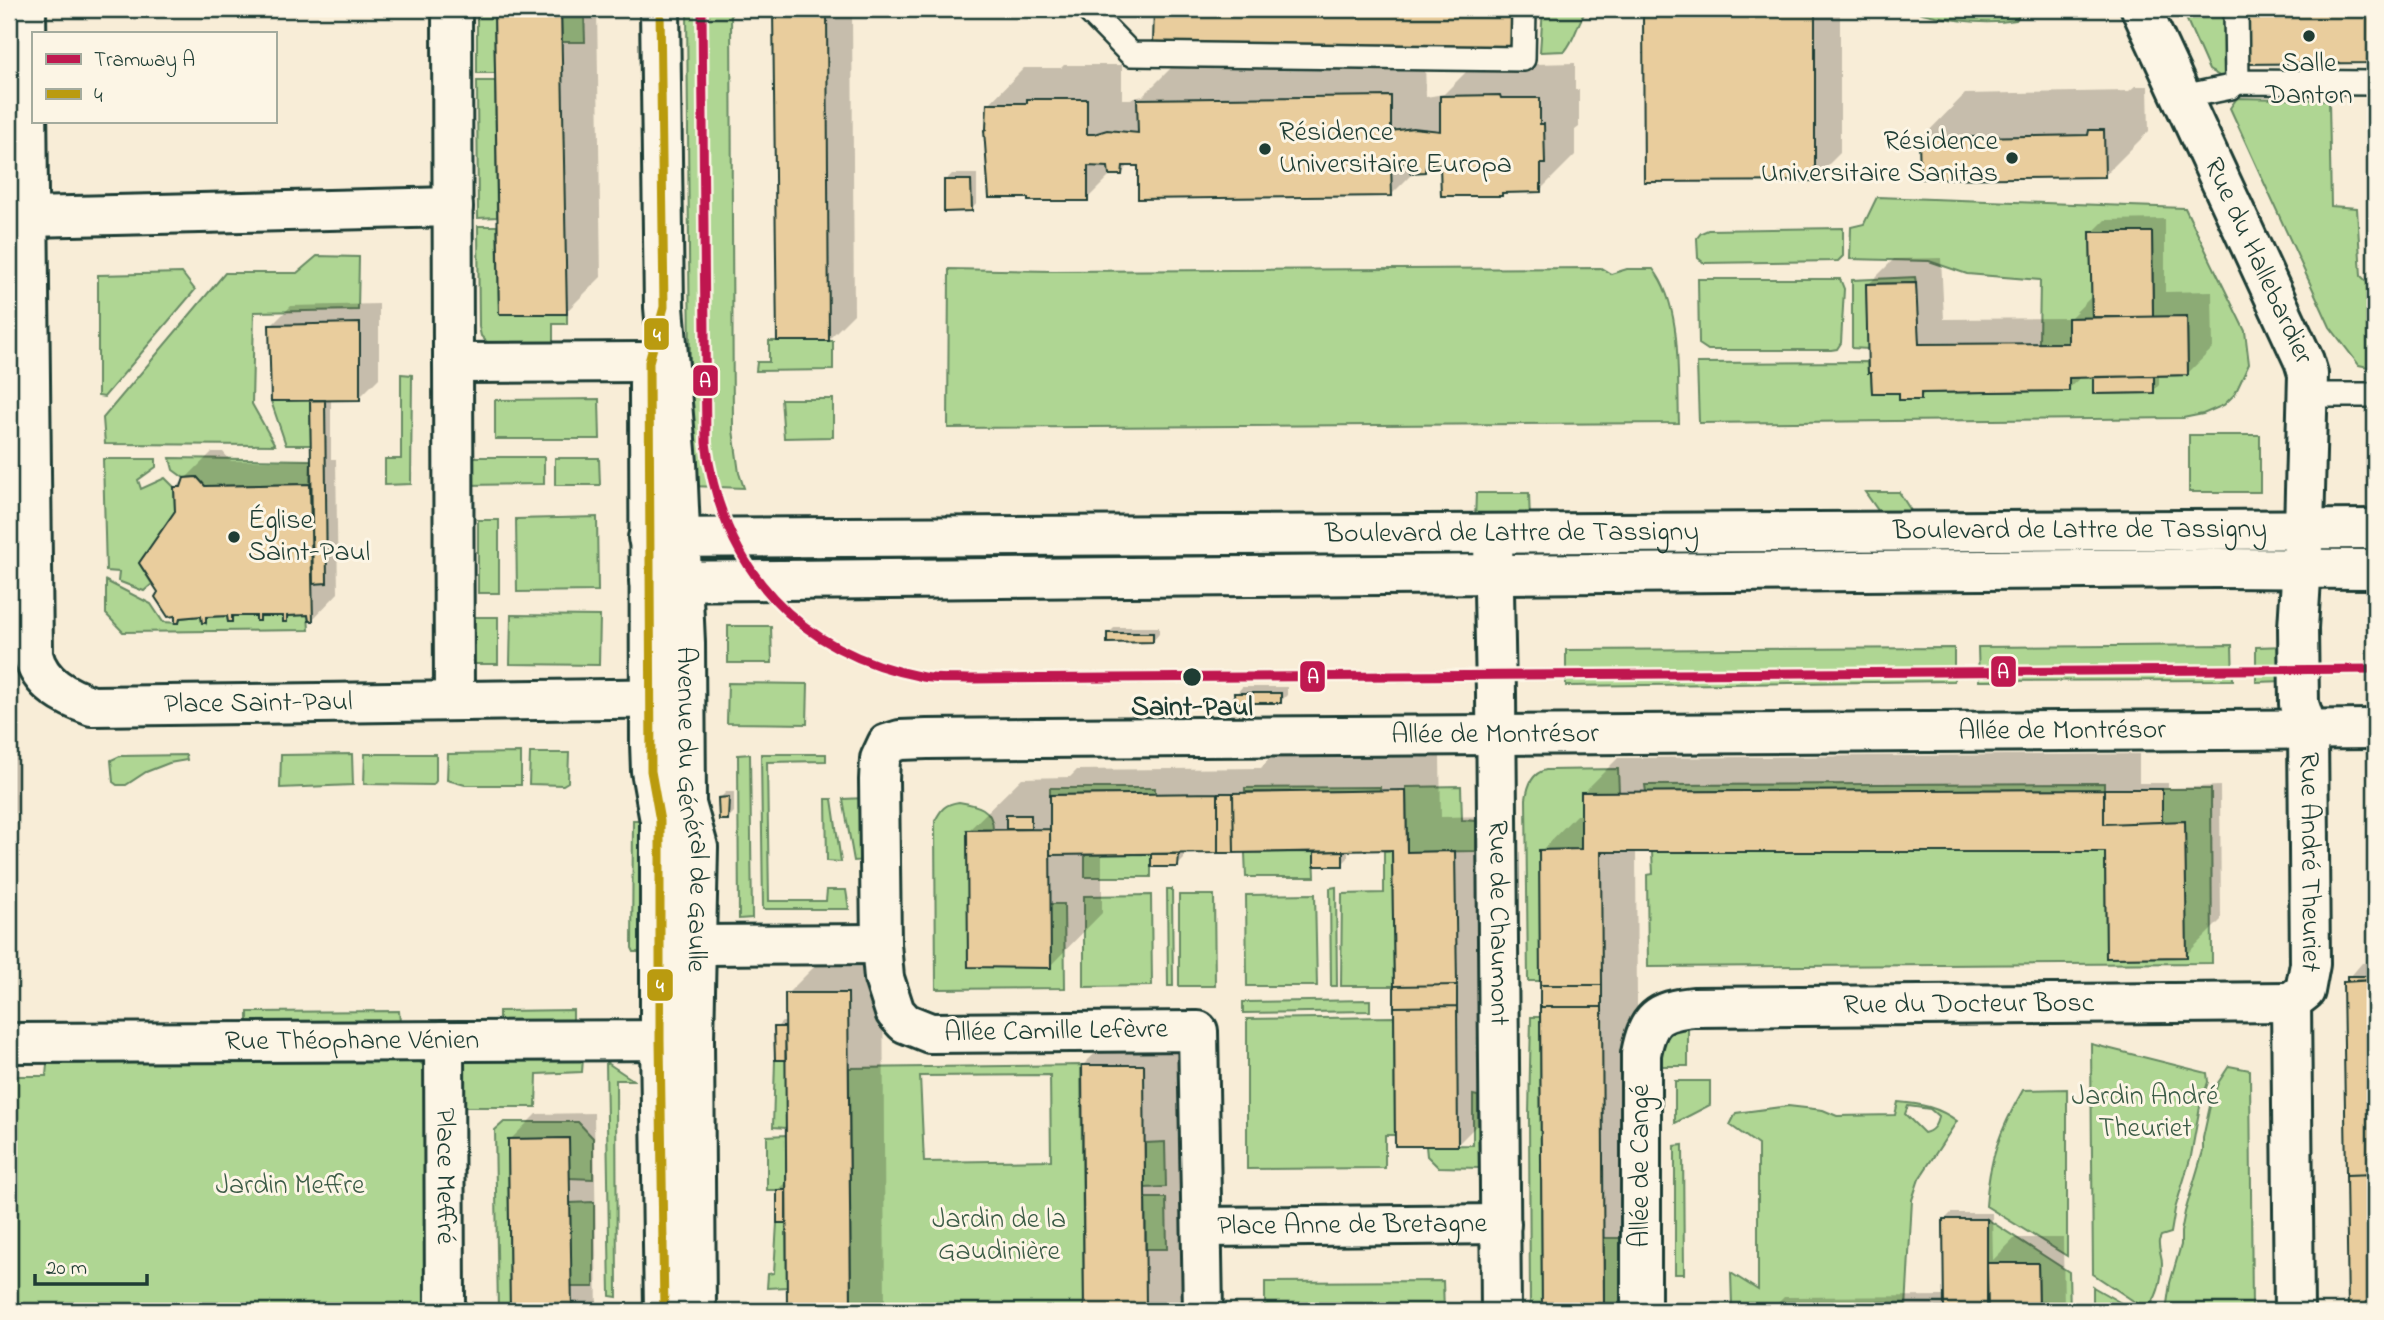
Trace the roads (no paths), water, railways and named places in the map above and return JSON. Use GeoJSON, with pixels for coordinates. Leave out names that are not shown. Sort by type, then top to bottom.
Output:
{"type":"FeatureCollection","features":[{"type":"Feature","properties":{"kind":"street","name":"Place Saint-Paul"},"geometry":{"type":"LineString","coordinates":[[26,9],[18,154],[29,217],[33,655],[36,667],[43,677],[65,695],[92,706],[667,698]]}},
{"type":"Feature","properties":{"kind":"street"},"geometry":{"type":"LineString","coordinates":[[452,9],[454,700]]}},
{"type":"Feature","properties":{"kind":"street","name":"Avenue du Général de Gaulle"},"geometry":{"type":"LineString","coordinates":[[660,9],[664,307],[677,463],[664,538]]}},
{"type":"Feature","properties":{"kind":"street","name":"Rue du Hallebardier"},"geometry":{"type":"LineString","coordinates":[[2141,9],[2308,374],[2304,530]]}},
{"type":"Feature","properties":{"kind":"street"},"geometry":{"type":"LineString","coordinates":[[29,217],[453,207]]}},
{"type":"Feature","properties":{"kind":"street","name":"Avenue du Général de Gaulle"},"geometry":{"type":"LineString","coordinates":[[664,307],[649,362],[664,538],[667,698],[686,804],[698,847],[697,945],[677,1040],[664,1311]]}},
{"type":"Feature","properties":{"kind":"street"},"geometry":{"type":"LineString","coordinates":[[453,363],[649,362]]}},
{"type":"Feature","properties":{"kind":"street","name":"Boulevard de Lattre de Tassigny"},"geometry":{"type":"LineString","coordinates":[[664,538],[2375,529]]}},
{"type":"Feature","properties":{"kind":"street","name":"Rue André Theuriet"},"geometry":{"type":"LineString","coordinates":[[2294,1311],[2291,1002],[2305,991],[2310,964],[2308,731],[2299,704],[2298,628],[2304,530]]}},
{"type":"Feature","properties":{"kind":"street","name":"Rue de Chaumont"},"geometry":{"type":"LineString","coordinates":[[1492,534],[1497,735],[1501,1311]]}},
{"type":"Feature","properties":{"kind":"street","name":"Boulevard de Lattre de Tassigny"},"geometry":{"type":"LineString","coordinates":[[665,581],[2302,567],[2375,569]]}},
{"type":"Feature","properties":{"kind":"street","name":"Avenue du Général de Gaulle"},"geometry":{"type":"LineString","coordinates":[[667,698],[651,771],[660,821],[696,1311]]}},
{"type":"Feature","properties":{"kind":"street","name":"Allée de Montrésor"},"geometry":{"type":"LineString","coordinates":[[881,944],[878,780],[880,759],[887,744],[900,740],[2375,729]]}},
{"type":"Feature","properties":{"kind":"street"},"geometry":{"type":"LineString","coordinates":[[697,945],[881,944]]}},
{"type":"Feature","properties":{"kind":"street","name":"Allée Camille Lefèvre"},"geometry":{"type":"LineString","coordinates":[[881,944],[884,978],[895,1012],[905,1023],[930,1033],[1198,1031],[1203,1311]]}},
{"type":"Feature","properties":{"kind":"street","name":"Rue du Docteur Bosc"},"geometry":{"type":"LineString","coordinates":[[1650,1023],[1673,1009],[1693,1007],[2291,1002]]}},
{"type":"Feature","properties":{"kind":"street","name":"Allée de Cangé"},"geometry":{"type":"LineString","coordinates":[[1641,1311],[1640,1074],[1643,1045],[1650,1023]]}},
{"type":"Feature","properties":{"kind":"street","name":"Rue Théophane Vénien"},"geometry":{"type":"LineString","coordinates":[[9,1043],[677,1040]]}},
{"type":"Feature","properties":{"kind":"street","name":"Place Meffré"},"geometry":{"type":"LineString","coordinates":[[444,1041],[445,1311]]}},
{"type":"Feature","properties":{"kind":"street","name":"Place Anne de Bretagne"},"geometry":{"type":"LineString","coordinates":[[1203,1227],[1501,1224]]}},
{"type":"Feature","properties":{"kind":"lane"},"geometry":{"type":"LineString","coordinates":[[1087,9],[1131,54],[1523,59],[1524,9]]}},
{"type":"Feature","properties":{"kind":"lane"},"geometry":{"type":"LineString","coordinates":[[2236,9],[2237,82]]}},
{"type":"Feature","properties":{"kind":"lane"},"geometry":{"type":"LineString","coordinates":[[2182,97],[2231,87],[2237,82],[2375,83]]}},
{"type":"Feature","properties":{"kind":"lane"},"geometry":{"type":"LineString","coordinates":[[2308,395],[2375,395]]}},
{"type":"Feature","properties":{"kind":"tram line","name":"A"},"geometry":{"type":"LineString","coordinates":[[702,9],[706,443],[715,488],[729,529],[748,566],[773,598],[803,625],[838,648],[878,665],[929,678],[971,679],[2375,669]]}},
{"type":"Feature","properties":{"kind":"place","name":"Salle Danton"},"geometry":{"type":"Point","coordinates":[2309,36]}},
{"type":"Feature","properties":{"kind":"place","name":"Résidence Universitaire Europa"},"geometry":{"type":"Point","coordinates":[1265,149]}},
{"type":"Feature","properties":{"kind":"place","name":"Résidence Universitaire Sanitas"},"geometry":{"type":"Point","coordinates":[2012,158]}},
{"type":"Feature","properties":{"kind":"place","name":"Église Saint-Paul"},"geometry":{"type":"Point","coordinates":[234,537]}},
{"type":"Feature","properties":{"kind":"place","name":"Saint-Paul"},"geometry":{"type":"Point","coordinates":[1192,677]}},
{"type":"Feature","properties":{"kind":"park label","name":"Jardin André Theuriet"},"geometry":{"type":"Point","coordinates":[2145,1113]}},
{"type":"Feature","properties":{"kind":"park label","name":"Jardin Meffre"},"geometry":{"type":"Point","coordinates":[290,1186]}},
{"type":"Feature","properties":{"kind":"park label","name":"Jardin de la Gaudinière"},"geometry":{"type":"Point","coordinates":[999,1236]}}]}
